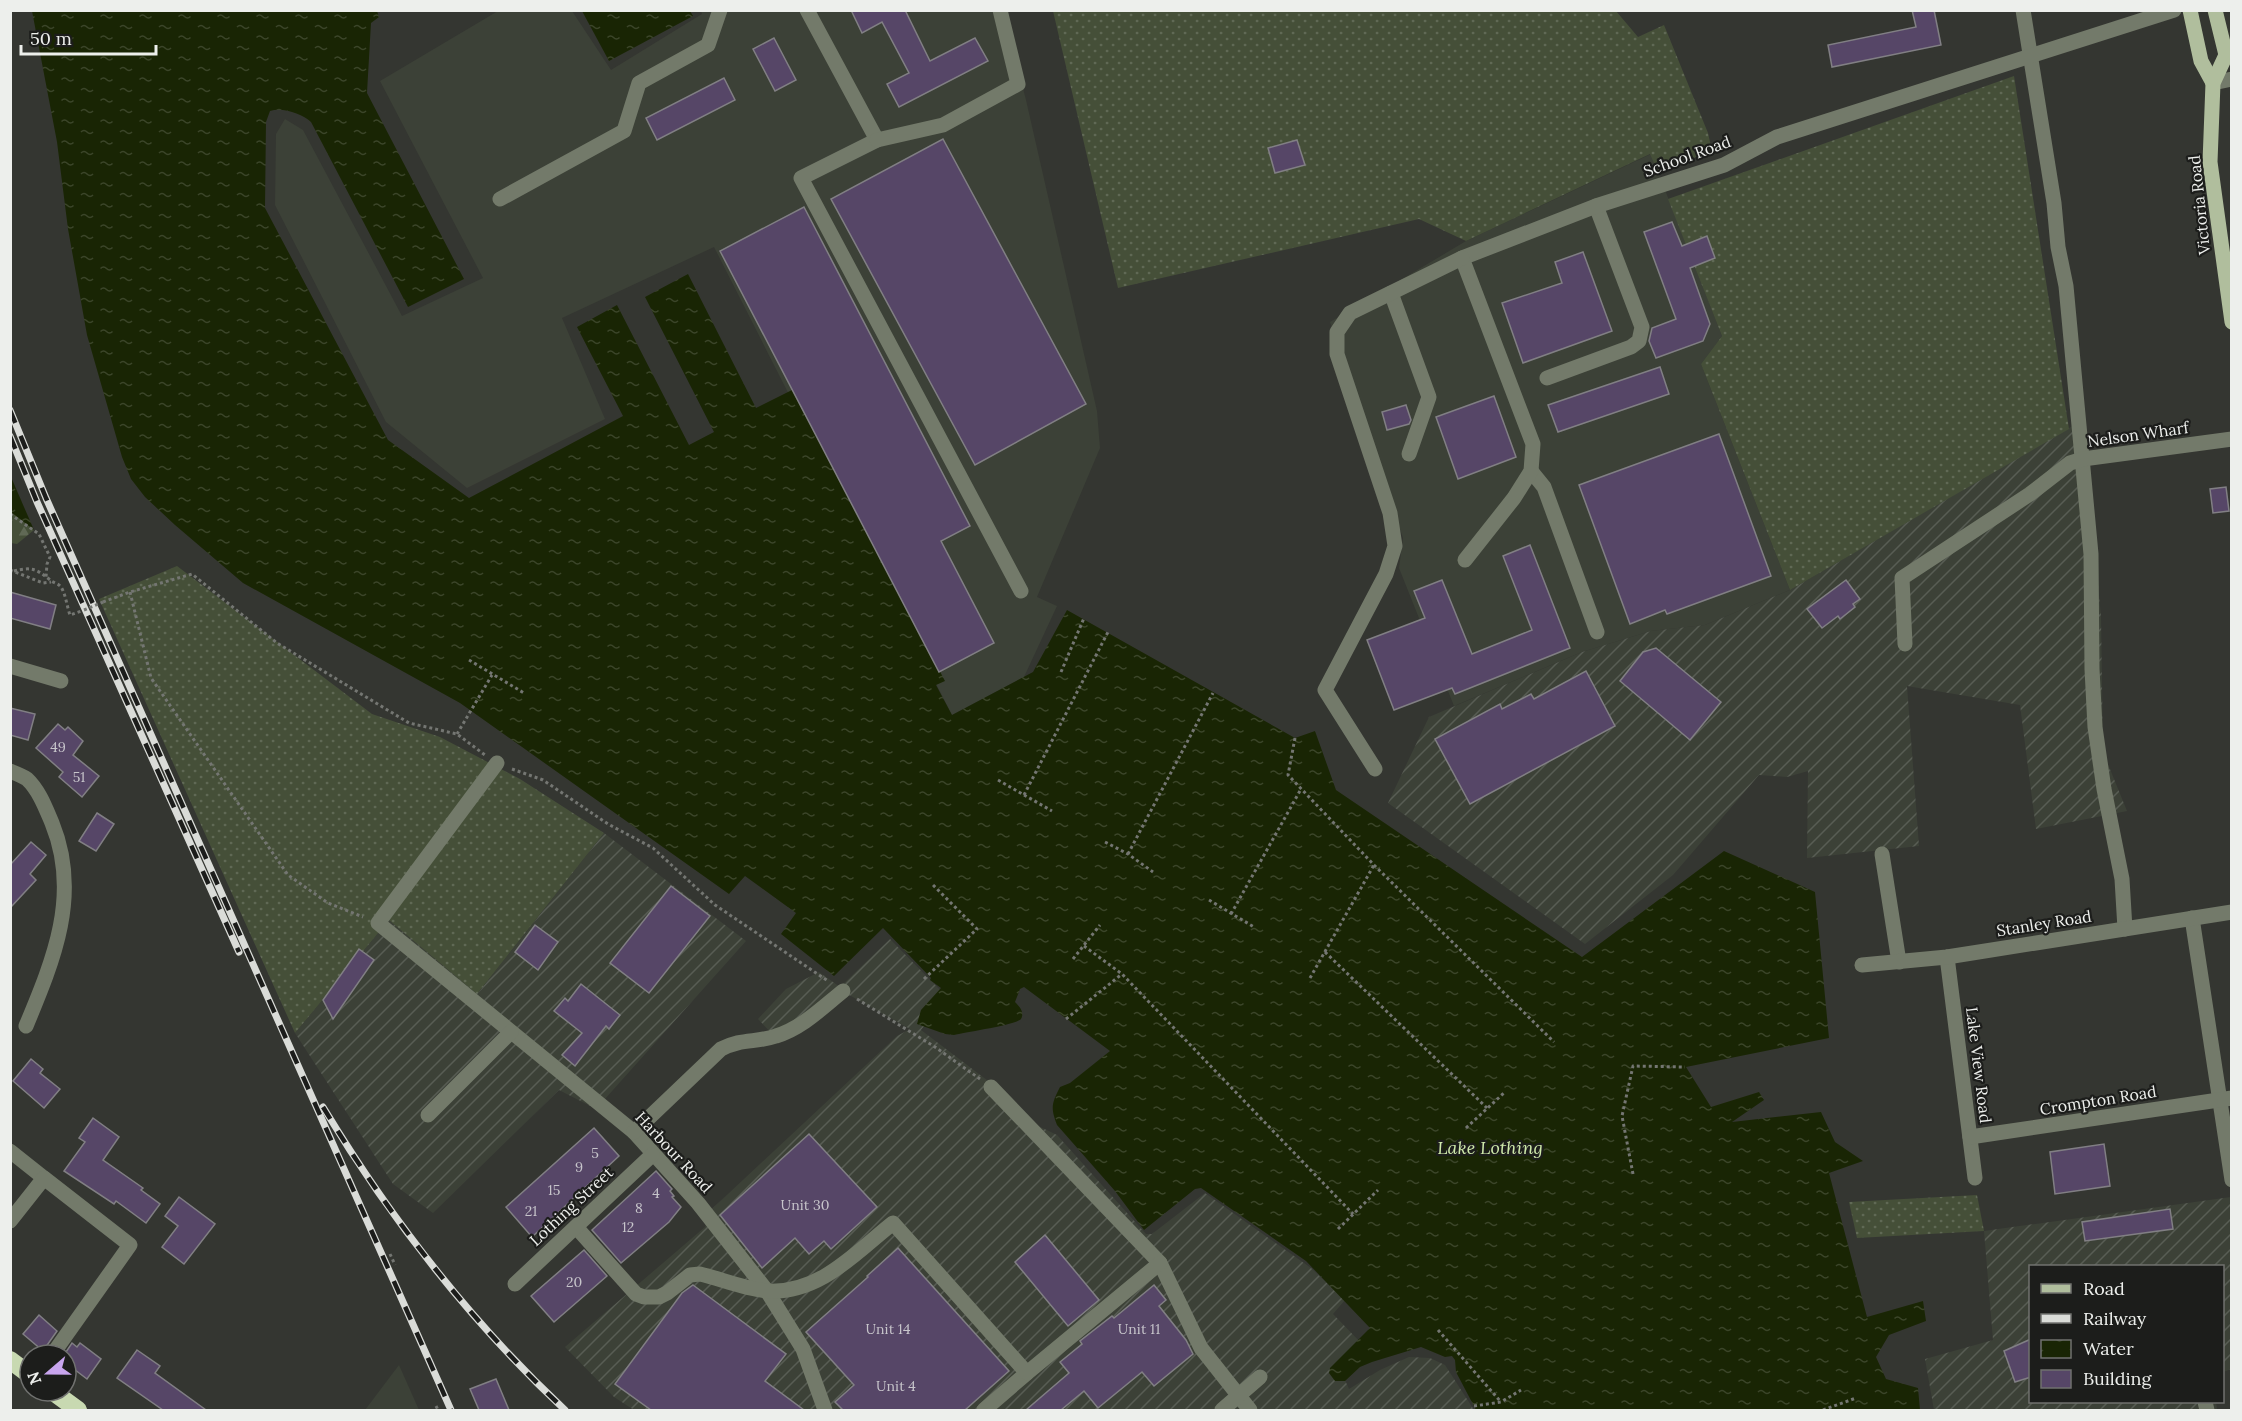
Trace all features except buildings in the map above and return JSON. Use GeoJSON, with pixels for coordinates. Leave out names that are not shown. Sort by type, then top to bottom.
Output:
{"type":"FeatureCollection","features":[{"type":"Feature","properties":{"kind":"main road","name":"Victoria Road"},"geometry":{"type":"LineString","coordinates":[[2190,10],[2201,61],[2213,83]]}},
{"type":"Feature","properties":{"kind":"main road","name":"Victoria Road"},"geometry":{"type":"LineString","coordinates":[[2215,10],[2226,55],[2213,83],[2210,162],[2232,322]]}},
{"type":"Feature","properties":{"kind":"street"},"geometry":{"type":"LineString","coordinates":[[500,199],[624,131],[639,83],[708,45],[720,10]]}},
{"type":"Feature","properties":{"kind":"street"},"geometry":{"type":"LineString","coordinates":[[807,10],[878,140]]}},
{"type":"Feature","properties":{"kind":"street"},"geometry":{"type":"LineString","coordinates":[[1000,10],[1018,84],[943,125],[878,140],[801,178],[1022,591]]}},
{"type":"Feature","properties":{"kind":"street"},"geometry":{"type":"LineString","coordinates":[[2023,10],[2066,286],[2091,554],[2092,669],[2096,727],[2104,789],[2122,879],[2125,928]]}},
{"type":"Feature","properties":{"kind":"street","name":"School Road"},"geometry":{"type":"LineString","coordinates":[[1375,769],[1325,690],[1386,574],[1395,546],[1390,513],[1337,354],[1337,332],[1350,313],[1462,258],[1596,206],[1724,165],[1777,137],[2174,10]]}},
{"type":"Feature","properties":{"kind":"street"},"geometry":{"type":"LineString","coordinates":[[2213,83],[2232,79]]}},
{"type":"Feature","properties":{"kind":"street"},"geometry":{"type":"LineString","coordinates":[[1547,378],[1631,347],[1639,341],[1642,327],[1596,206]]}},
{"type":"Feature","properties":{"kind":"street"},"geometry":{"type":"LineString","coordinates":[[1462,258],[1533,444],[1531,471],[1514,498],[1464,560]]}},
{"type":"Feature","properties":{"kind":"street"},"geometry":{"type":"LineString","coordinates":[[1392,293],[1429,397],[1408,454]]}},
{"type":"Feature","properties":{"kind":"street","name":"Nelson Wharf"},"geometry":{"type":"LineString","coordinates":[[1905,644],[1902,578],[2030,494],[2070,463],[2083,459],[2232,440]]}},
{"type":"Feature","properties":{"kind":"street"},"geometry":{"type":"LineString","coordinates":[[1531,471],[1544,487],[1597,632]]}},
{"type":"Feature","properties":{"kind":"street"},"geometry":{"type":"LineString","coordinates":[[10,666],[61,681]]}},
{"type":"Feature","properties":{"kind":"street"},"geometry":{"type":"LineString","coordinates":[[378,923],[497,764]]}},
{"type":"Feature","properties":{"kind":"street"},"geometry":{"type":"LineString","coordinates":[[10,771],[27,779],[44,804],[59,840],[65,870],[64,916],[50,969],[26,1026]]}},
{"type":"Feature","properties":{"kind":"street"},"geometry":{"type":"LineString","coordinates":[[1882,854],[1899,962]]}},
{"type":"Feature","properties":{"kind":"street","name":"Stanley Road"},"geometry":{"type":"LineString","coordinates":[[1862,965],[1947,957],[2232,912]]}},
{"type":"Feature","properties":{"kind":"street"},"geometry":{"type":"LineString","coordinates":[[2192,918],[2226,1099],[2232,1180]]}},
{"type":"Feature","properties":{"kind":"street","name":"Harbour Road"},"geometry":{"type":"LineString","coordinates":[[378,923],[634,1132],[652,1155],[698,1203],[767,1291],[803,1349],[825,1410]]}},
{"type":"Feature","properties":{"kind":"street","name":"Lake View Road"},"geometry":{"type":"LineString","coordinates":[[1947,957],[1976,1178]]}},
{"type":"Feature","properties":{"kind":"street"},"geometry":{"type":"LineString","coordinates":[[634,1132],[721,1049],[734,1042],[773,1037],[794,1030],[843,991]]}},
{"type":"Feature","properties":{"kind":"street"},"geometry":{"type":"LineString","coordinates":[[428,1115],[511,1032]]}},
{"type":"Feature","properties":{"kind":"street"},"geometry":{"type":"LineString","coordinates":[[991,1087],[1160,1263],[1201,1348],[1250,1410]]}},
{"type":"Feature","properties":{"kind":"street","name":"Crompton Road"},"geometry":{"type":"LineString","coordinates":[[1970,1137],[2226,1099]]}},
{"type":"Feature","properties":{"kind":"street"},"geometry":{"type":"LineString","coordinates":[[10,1151],[130,1245],[61,1343]]}},
{"type":"Feature","properties":{"kind":"street","name":"Lothing Street"},"geometry":{"type":"LineString","coordinates":[[515,1284],[652,1155]]}},
{"type":"Feature","properties":{"kind":"street"},"geometry":{"type":"LineString","coordinates":[[10,1221],[44,1178]]}},
{"type":"Feature","properties":{"kind":"street"},"geometry":{"type":"LineString","coordinates":[[576,1227],[636,1294],[644,1297],[659,1297],[690,1275],[700,1274],[767,1291],[807,1286],[823,1279],[893,1223],[1027,1373]]}},
{"type":"Feature","properties":{"kind":"street"},"geometry":{"type":"LineString","coordinates":[[984,1410],[1160,1263]]}},
{"type":"Feature","properties":{"kind":"street"},"geometry":{"type":"LineString","coordinates":[[1222,1410],[1260,1377]]}},
{"type":"Feature","properties":{"kind":"path"},"geometry":{"type":"LineString","coordinates":[[10,514],[39,534],[50,557],[46,577]]}},
{"type":"Feature","properties":{"kind":"path"},"geometry":{"type":"LineString","coordinates":[[12,570],[30,567],[52,582]]}},
{"type":"Feature","properties":{"kind":"path"},"geometry":{"type":"LineString","coordinates":[[12,570],[43,583],[59,584],[70,615],[129,592],[192,574],[277,643],[369,700],[409,723],[457,734],[497,764],[543,780],[608,824],[653,848],[715,905],[843,991],[935,1047],[991,1087]]}},
{"type":"Feature","properties":{"kind":"path"},"geometry":{"type":"LineString","coordinates":[[129,592],[151,678],[288,875],[328,903],[378,923]]}},
{"type":"Feature","properties":{"kind":"path"},"geometry":{"type":"LineString","coordinates":[[1061,672],[1084,618]]}},
{"type":"Feature","properties":{"kind":"path"},"geometry":{"type":"LineString","coordinates":[[1024,795],[1108,633]]}},
{"type":"Feature","properties":{"kind":"path"},"geometry":{"type":"LineString","coordinates":[[469,660],[524,693]]}},
{"type":"Feature","properties":{"kind":"path"},"geometry":{"type":"LineString","coordinates":[[457,734],[492,675]]}},
{"type":"Feature","properties":{"kind":"path"},"geometry":{"type":"LineString","coordinates":[[1128,854],[1213,693]]}},
{"type":"Feature","properties":{"kind":"path"},"geometry":{"type":"LineString","coordinates":[[1295,738],[1288,775],[1374,865],[1554,1042]]}},
{"type":"Feature","properties":{"kind":"path"},"geometry":{"type":"LineString","coordinates":[[998,780],[1052,811]]}},
{"type":"Feature","properties":{"kind":"path"},"geometry":{"type":"LineString","coordinates":[[1232,914],[1301,789]]}},
{"type":"Feature","properties":{"kind":"path"},"geometry":{"type":"LineString","coordinates":[[1105,842],[1128,854],[1153,872]]}},
{"type":"Feature","properties":{"kind":"path"},"geometry":{"type":"LineString","coordinates":[[1310,978],[1374,865]]}},
{"type":"Feature","properties":{"kind":"path"},"geometry":{"type":"LineString","coordinates":[[924,979],[977,929],[932,884]]}},
{"type":"Feature","properties":{"kind":"path"},"geometry":{"type":"LineString","coordinates":[[1209,900],[1254,927]]}},
{"type":"Feature","properties":{"kind":"path"},"geometry":{"type":"LineString","coordinates":[[1073,959],[1100,925]]}},
{"type":"Feature","properties":{"kind":"path"},"geometry":{"type":"LineString","coordinates":[[1084,946],[1122,974],[1353,1214]]}},
{"type":"Feature","properties":{"kind":"path"},"geometry":{"type":"LineString","coordinates":[[1325,952],[1487,1108]]}},
{"type":"Feature","properties":{"kind":"path"},"geometry":{"type":"LineString","coordinates":[[1066,1020],[1122,974]]}},
{"type":"Feature","properties":{"kind":"path"},"geometry":{"type":"LineString","coordinates":[[1633,1174],[1622,1116],[1633,1066],[1685,1067]]}},
{"type":"Feature","properties":{"kind":"path"},"geometry":{"type":"LineString","coordinates":[[1466,1128],[1505,1092]]}},
{"type":"Feature","properties":{"kind":"path"},"geometry":{"type":"LineString","coordinates":[[1338,1229],[1378,1190]]}},
{"type":"Feature","properties":{"kind":"path"},"geometry":{"type":"LineString","coordinates":[[390,1254],[394,1265]]}},
{"type":"Feature","properties":{"kind":"path"},"geometry":{"type":"LineString","coordinates":[[1438,1329],[1501,1402]]}},
{"type":"Feature","properties":{"kind":"path"},"geometry":{"type":"LineString","coordinates":[[1474,1406],[1501,1402],[1521,1390]]}},
{"type":"Feature","properties":{"kind":"path"},"geometry":{"type":"LineString","coordinates":[[1823,1410],[1856,1398]]}},
{"type":"Feature","properties":{"kind":"shaded area"},"geometry":{"type":"Polygon","coordinates":[[[498,11],[572,11],[611,70],[702,14],[701,11],[1003,11],[1026,100],[1097,411],[1100,448],[1037,597],[1057,606],[1024,677],[952,715],[714,247],[562,318],[605,419],[467,488],[386,422],[275,205],[276,134],[285,119],[303,130],[402,316],[483,278],[380,81],[498,11]]]}},
{"type":"Feature","properties":{"kind":"shaded area"},"geometry":{"type":"Polygon","coordinates":[[[1651,154],[1722,336],[1701,364],[1790,590],[1705,625],[1651,631],[1582,652],[1454,706],[1399,568],[1403,538],[1330,322],[1466,241],[1651,154]]]}},
{"type":"Feature","properties":{"kind":"shaded area"},"geometry":{"type":"Polygon","coordinates":[[[2083,420],[2101,617],[2103,752],[2127,811],[2036,829],[2020,705],[1907,686],[1919,846],[1807,858],[1808,771],[1787,777],[1759,775],[1673,875],[1585,944],[1388,803],[1429,717],[1582,652],[1651,631],[1705,625],[1790,590],[2083,420]]]}},
{"type":"Feature","properties":{"kind":"shaded area"},"geometry":{"type":"Polygon","coordinates":[[[604,833],[746,941],[596,1109],[559,1090],[433,1213],[393,1184],[295,1033],[389,920],[478,993],[604,833]]]}},
{"type":"Feature","properties":{"kind":"shaded area"},"geometry":{"type":"Polygon","coordinates":[[[890,939],[947,997],[921,1030],[1000,1090],[1030,1122],[1057,1135],[1146,1234],[1152,1234],[1205,1193],[1311,1268],[1345,1300],[1333,1314],[1362,1344],[1340,1369],[1349,1389],[1380,1370],[1409,1357],[1430,1358],[1445,1365],[1474,1410],[634,1410],[614,1397],[565,1347],[705,1227],[712,1209],[897,1036],[910,1029],[851,996],[834,990],[775,1037],[758,1019],[786,989],[819,972],[840,987],[890,939]]]}},
{"type":"Feature","properties":{"kind":"shaded area"},"geometry":{"type":"Polygon","coordinates":[[[2231,1197],[2231,1369],[2224,1372],[2224,1265],[2029,1265],[2029,1403],[2216,1403],[2217,1410],[1934,1410],[1925,1359],[1993,1340],[1984,1231],[2231,1197]]]}},
{"type":"Feature","properties":{"kind":"shaded area"},"geometry":{"type":"Polygon","coordinates":[[[399,1365],[419,1410],[365,1410],[399,1365]]]}},
{"type":"Feature","properties":{"kind":"green space"},"geometry":{"type":"Polygon","coordinates":[[[1053,11],[1616,11],[1638,37],[1664,25],[1708,133],[1712,151],[1658,172],[1650,154],[1466,241],[1419,219],[1118,288],[1053,11]]]}},
{"type":"Feature","properties":{"kind":"green space"},"geometry":{"type":"Polygon","coordinates":[[[2014,76],[2069,429],[1790,590],[1701,364],[1722,336],[1668,199],[2014,76]]]}},
{"type":"Feature","properties":{"kind":"green space"},"geometry":{"type":"Polygon","coordinates":[[[11,505],[34,530],[17,544],[11,543],[11,505]]]}},
{"type":"Feature","properties":{"kind":"green space"},"geometry":{"type":"Polygon","coordinates":[[[177,566],[372,714],[440,737],[520,779],[604,833],[477,994],[389,920],[295,1033],[99,599],[177,566]]]}},
{"type":"Feature","properties":{"kind":"green space"},"geometry":{"type":"Polygon","coordinates":[[[1977,1195],[1984,1231],[1857,1238],[1849,1202],[1977,1195]]]}},
{"type":"Feature","properties":{"kind":"water","name":"Lake Lothing"},"geometry":{"type":"Polygon","coordinates":[[[32,11],[377,11],[379,17],[371,23],[367,93],[464,279],[408,307],[311,122],[292,112],[270,111],[266,122],[265,208],[388,440],[469,498],[623,416],[577,327],[617,305],[689,445],[714,432],[645,297],[688,274],[756,408],[792,390],[945,681],[936,685],[952,715],[1033,672],[1067,610],[1295,738],[1315,731],[1336,790],[1582,957],[1724,851],[1815,892],[1829,1038],[1686,1067],[1711,1107],[1759,1092],[1764,1100],[1732,1122],[1821,1112],[1835,1142],[1863,1161],[1829,1173],[1867,1317],[1923,1301],[1926,1321],[1889,1335],[1876,1357],[1886,1379],[1918,1388],[1920,1410],[1476,1410],[1456,1372],[1455,1360],[1452,1356],[1445,1357],[1421,1347],[1372,1362],[1360,1367],[1345,1381],[1335,1381],[1329,1373],[1330,1368],[1370,1328],[1306,1261],[1201,1188],[1195,1189],[1144,1230],[1115,1191],[1057,1125],[1053,1114],[1054,1101],[1060,1087],[1070,1083],[1110,1051],[1024,987],[1020,989],[1015,1002],[1022,1014],[1021,1019],[1017,1021],[954,1035],[917,1024],[921,1010],[941,988],[930,980],[931,978],[883,928],[834,976],[781,934],[796,913],[745,876],[729,894],[460,703],[243,583],[145,497],[131,479],[122,457],[87,335],[68,229],[57,142],[32,11]]]}},
{"type":"Feature","properties":{"kind":"water"},"geometry":{"type":"Polygon","coordinates":[[[582,11],[690,11],[693,16],[609,61],[582,11]]]}},
{"type":"Feature","properties":{"kind":"water"},"geometry":{"type":"Polygon","coordinates":[[[11,477],[34,530],[11,512],[11,477]]]}},
{"type":"Feature","properties":{"kind":"railway"},"geometry":{"type":"LineString","coordinates":[[10,410],[46,498],[451,1410]]}},
{"type":"Feature","properties":{"kind":"railway"},"geometry":{"type":"LineString","coordinates":[[10,436],[37,502],[239,952]]}},
{"type":"Feature","properties":{"kind":"railway"},"geometry":{"type":"LineString","coordinates":[[323,1107],[376,1189],[434,1267],[497,1341],[565,1410]]}}]}
